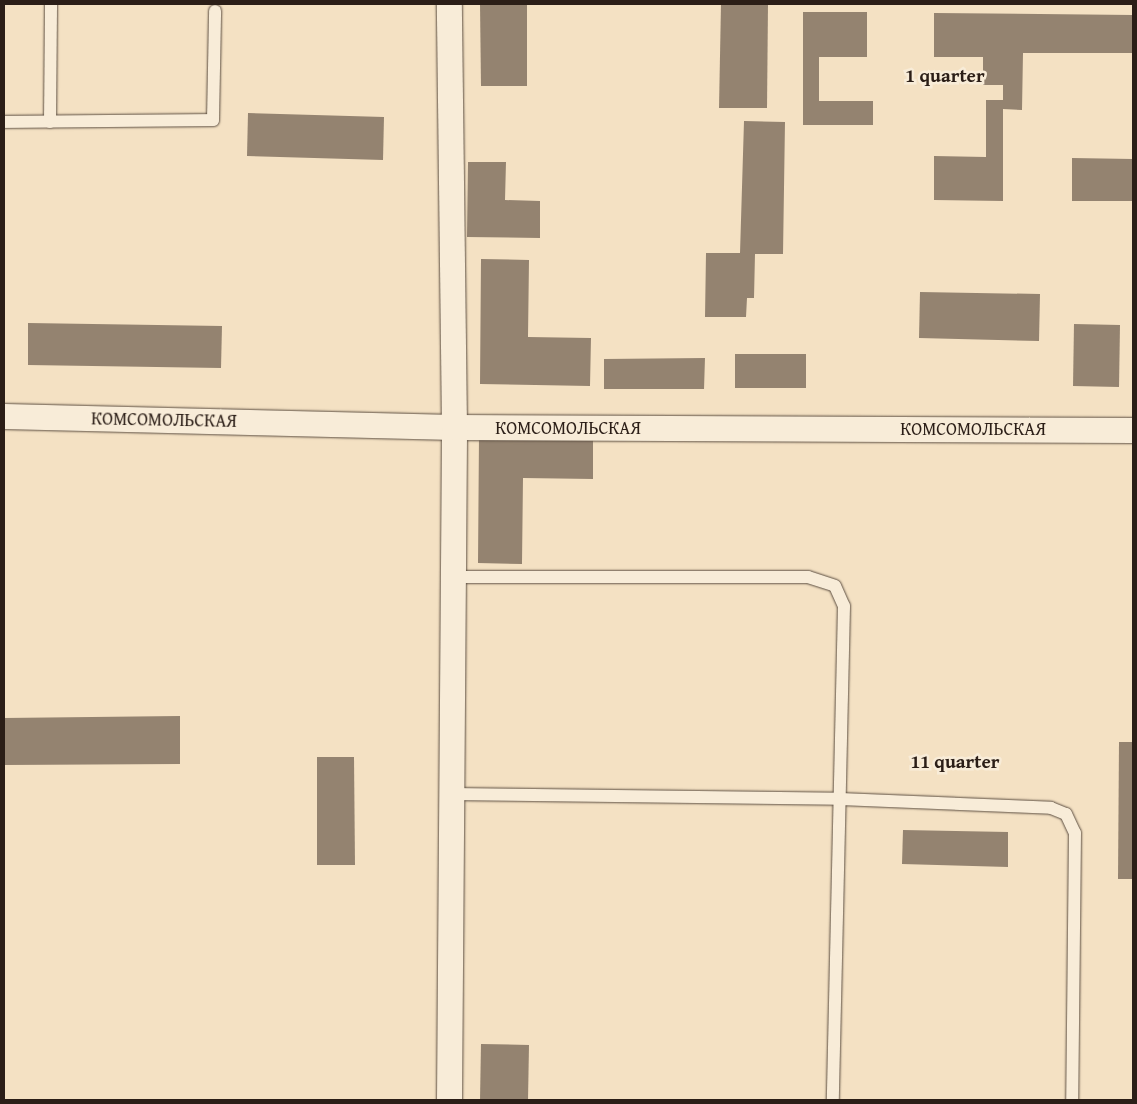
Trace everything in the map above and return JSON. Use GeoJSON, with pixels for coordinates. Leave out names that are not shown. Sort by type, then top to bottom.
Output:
{"type":"FeatureCollection","features":[{"type":"Feature","properties":{"kind":"street"},"geometry":{"type":"LineString","coordinates":[[449,1100],[454,427],[450,4]]}},
{"type":"Feature","properties":{"kind":"street","name":"КОМСОМОЛЬСКАЯ"},"geometry":{"type":"LineString","coordinates":[[4,416],[454,427],[1133,430]]}},
{"type":"Feature","properties":{"kind":"lane"},"geometry":{"type":"LineString","coordinates":[[50,122],[51,4]]}},
{"type":"Feature","properties":{"kind":"lane"},"geometry":{"type":"LineString","coordinates":[[4,122],[213,120],[215,11]]}},
{"type":"Feature","properties":{"kind":"lane"},"geometry":{"type":"LineString","coordinates":[[452,577],[808,577],[835,586],[844,606],[833,1100]]}},
{"type":"Feature","properties":{"kind":"lane"},"geometry":{"type":"LineString","coordinates":[[451,794],[840,799],[1051,808],[1066,814],[1075,833],[1072,1100]]}},
{"type":"Feature","properties":{"kind":"building"},"geometry":{"type":"Polygon","coordinates":[[[480,4],[527,4],[527,86],[481,86],[480,4]]]}},
{"type":"Feature","properties":{"kind":"building"},"geometry":{"type":"Polygon","coordinates":[[[721,4],[768,4],[767,108],[719,108],[721,4]]]}},
{"type":"Feature","properties":{"kind":"building"},"geometry":{"type":"Polygon","coordinates":[[[803,12],[867,12],[867,57],[819,57],[819,101],[873,101],[873,125],[803,125],[803,12]]]}},
{"type":"Feature","properties":{"kind":"building"},"geometry":{"type":"Polygon","coordinates":[[[934,13],[1133,15],[1133,53],[1023,53],[1022,110],[1003,109],[1003,201],[934,200],[934,156],[986,157],[986,100],[1003,100],[1003,85],[983,85],[983,57],[934,57],[934,13]]]}},
{"type":"Feature","properties":{"kind":"building"},"geometry":{"type":"Polygon","coordinates":[[[248,113],[384,117],[383,160],[247,156],[248,113]]]}},
{"type":"Feature","properties":{"kind":"building"},"geometry":{"type":"Polygon","coordinates":[[[744,121],[785,122],[783,254],[755,254],[754,298],[747,298],[746,317],[705,317],[706,253],[740,253],[744,121]]]}},
{"type":"Feature","properties":{"kind":"building"},"geometry":{"type":"Polygon","coordinates":[[[1072,158],[1133,159],[1133,201],[1072,201],[1072,158]]]}},
{"type":"Feature","properties":{"kind":"building"},"geometry":{"type":"Polygon","coordinates":[[[468,162],[506,162],[505,200],[540,201],[540,238],[467,237],[468,162]]]}},
{"type":"Feature","properties":{"kind":"building"},"geometry":{"type":"Polygon","coordinates":[[[481,259],[529,260],[528,337],[591,338],[590,386],[480,384],[481,259]]]}},
{"type":"Feature","properties":{"kind":"building"},"geometry":{"type":"Polygon","coordinates":[[[920,292],[1040,294],[1039,341],[919,338],[920,292]]]}},
{"type":"Feature","properties":{"kind":"building"},"geometry":{"type":"Polygon","coordinates":[[[28,323],[222,326],[221,368],[28,365],[28,323]]]}},
{"type":"Feature","properties":{"kind":"building"},"geometry":{"type":"Polygon","coordinates":[[[1074,324],[1120,325],[1119,387],[1073,386],[1074,324]]]}},
{"type":"Feature","properties":{"kind":"building"},"geometry":{"type":"Polygon","coordinates":[[[735,354],[806,354],[806,388],[735,388],[735,354]]]}},
{"type":"Feature","properties":{"kind":"building"},"geometry":{"type":"Polygon","coordinates":[[[705,358],[704,389],[604,389],[604,359],[705,358]]]}},
{"type":"Feature","properties":{"kind":"building"},"geometry":{"type":"Polygon","coordinates":[[[479,436],[593,437],[593,479],[523,478],[522,564],[478,563],[479,436]]]}},
{"type":"Feature","properties":{"kind":"building"},"geometry":{"type":"Polygon","coordinates":[[[180,716],[180,764],[4,765],[4,718],[180,716]]]}},
{"type":"Feature","properties":{"kind":"building"},"geometry":{"type":"Polygon","coordinates":[[[1119,742],[1133,742],[1133,879],[1118,879],[1119,742]]]}},
{"type":"Feature","properties":{"kind":"building"},"geometry":{"type":"Polygon","coordinates":[[[317,757],[354,757],[355,865],[317,865],[317,757]]]}},
{"type":"Feature","properties":{"kind":"building"},"geometry":{"type":"Polygon","coordinates":[[[903,830],[1008,832],[1008,867],[902,864],[903,830]]]}},
{"type":"Feature","properties":{"kind":"building"},"geometry":{"type":"Polygon","coordinates":[[[481,1044],[529,1045],[528,1100],[480,1100],[481,1044]]]}},
{"type":"Feature","properties":{"kind":"district","name":"1 quarter"},"geometry":{"type":"Point","coordinates":[945,76]}},
{"type":"Feature","properties":{"kind":"district","name":"11 quarter"},"geometry":{"type":"Point","coordinates":[955,762]}}]}
